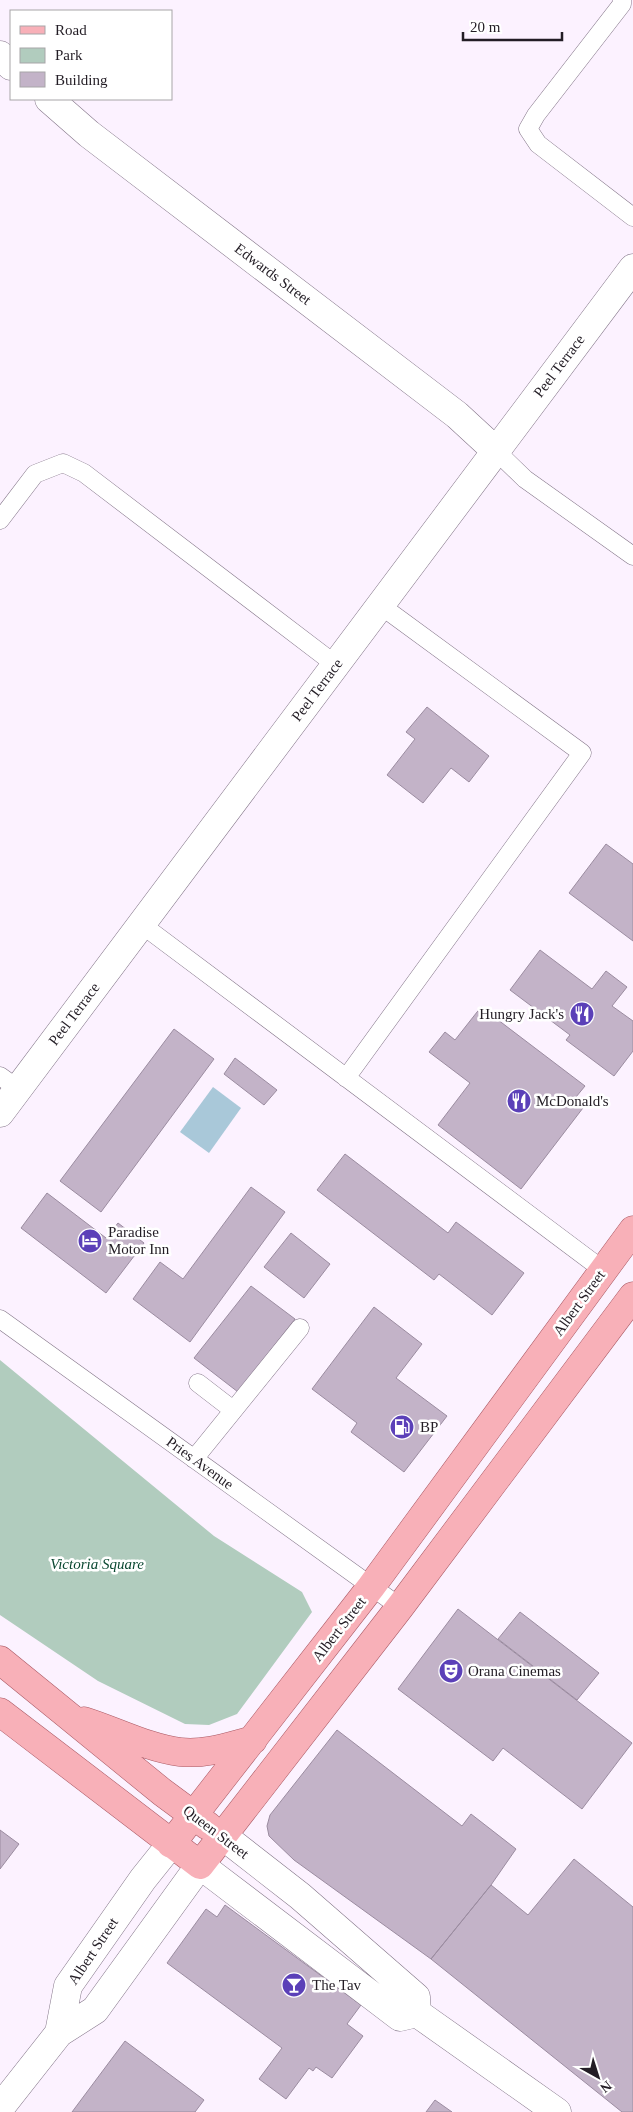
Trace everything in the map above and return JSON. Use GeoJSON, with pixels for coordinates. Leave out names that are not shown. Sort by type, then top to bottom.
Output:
{"type":"FeatureCollection","features":[{"type":"Feature","properties":{"kind":"main road","name":"Albert Street"},"geometry":{"type":"LineString","coordinates":[[171,1844],[371,1587],[633,1230]]}},
{"type":"Feature","properties":{"kind":"main road","name":"Albert Street"},"geometry":{"type":"LineString","coordinates":[[200,1865],[400,1607],[633,1296]]}},
{"type":"Feature","properties":{"kind":"main road","name":"Queen Street"},"geometry":{"type":"LineString","coordinates":[[0,1660],[192,1815],[223,1836]]}},
{"type":"Feature","properties":{"kind":"main road"},"geometry":{"type":"LineString","coordinates":[[0,1712],[200,1865]]}},
{"type":"Feature","properties":{"kind":"main road"},"geometry":{"type":"LineString","coordinates":[[69,1716],[119,1732],[152,1746],[182,1752],[215,1750],[253,1740]]}},
{"type":"Feature","properties":{"kind":"street"},"geometry":{"type":"LineString","coordinates":[[0,56],[10,65]]}},
{"type":"Feature","properties":{"kind":"street","name":"Edwards Street"},"geometry":{"type":"LineString","coordinates":[[49,100],[89,134],[457,415],[496,451]]}},
{"type":"Feature","properties":{"kind":"street","name":"Peel Terrace"},"geometry":{"type":"LineString","coordinates":[[0,1112],[9,1083],[141,924],[633,268]]}},
{"type":"Feature","properties":{"kind":"street","name":"Queen Street"},"geometry":{"type":"LineString","coordinates":[[223,1836],[300,1896],[416,1996],[417,2013]]}},
{"type":"Feature","properties":{"kind":"street","name":"Albert Street"},"geometry":{"type":"LineString","coordinates":[[59,2033],[68,1986],[143,1879],[171,1844]]}},
{"type":"Feature","properties":{"kind":"street"},"geometry":{"type":"LineString","coordinates":[[200,1865],[400,2018],[417,2013],[557,2112]]}},
{"type":"Feature","properties":{"kind":"street","name":"Albert Street"},"geometry":{"type":"LineString","coordinates":[[0,2108],[59,2033],[95,2010],[200,1865]]}},
{"type":"Feature","properties":{"kind":"lane"},"geometry":{"type":"LineString","coordinates":[[622,0],[622,4],[536,115],[528,129],[538,144],[633,217]]}},
{"type":"Feature","properties":{"kind":"lane"},"geometry":{"type":"LineString","coordinates":[[496,451],[525,479],[633,556]]}},
{"type":"Feature","properties":{"kind":"lane"},"geometry":{"type":"LineString","coordinates":[[0,520],[35,474],[63,463],[84,473],[336,665]]}},
{"type":"Feature","properties":{"kind":"lane"},"geometry":{"type":"LineString","coordinates":[[346,1078],[582,753],[380,605]]}},
{"type":"Feature","properties":{"kind":"lane"},"geometry":{"type":"LineString","coordinates":[[141,924],[603,1270]]}},
{"type":"Feature","properties":{"kind":"lane","name":"Pries Avenue"},"geometry":{"type":"LineString","coordinates":[[0,1318],[400,1607]]}},
{"type":"Feature","properties":{"kind":"lane"},"geometry":{"type":"LineString","coordinates":[[194,1459],[300,1328]]}},
{"type":"Feature","properties":{"kind":"lane"},"geometry":{"type":"LineString","coordinates":[[198,1384],[233,1410]]}},
{"type":"Feature","properties":{"kind":"green space","name":"Victoria Square"},"geometry":{"type":"Polygon","coordinates":[[[0,1360],[214,1536],[302,1592],[312,1612],[237,1714],[209,1725],[185,1724],[98,1681],[0,1615],[0,1360]]]}},
{"type":"Feature","properties":{"kind":"water"},"geometry":{"type":"Polygon","coordinates":[[[213,1087],[241,1108],[209,1153],[180,1132],[213,1087]]]}},
{"type":"Feature","properties":{"kind":"building"},"geometry":{"type":"Polygon","coordinates":[[[427,707],[489,756],[469,782],[451,768],[423,803],[387,775],[415,739],[406,732],[427,707]]]}},
{"type":"Feature","properties":{"kind":"building"},"geometry":{"type":"Polygon","coordinates":[[[606,844],[633,864],[633,941],[569,893],[606,844]]]}},
{"type":"Feature","properties":{"kind":"building","name":"Hungry Jack's"},"geometry":{"type":"Polygon","coordinates":[[[540,950],[592,989],[606,971],[627,987],[612,1006],[633,1021],[633,1051],[614,1076],[566,1040],[570,1035],[510,990],[540,950]]]}},
{"type":"Feature","properties":{"kind":"building","name":"McDonald's"},"geometry":{"type":"Polygon","coordinates":[[[481,1007],[585,1086],[576,1097],[586,1104],[521,1189],[438,1125],[470,1083],[429,1052],[445,1032],[455,1040],[481,1007]]]}},
{"type":"Feature","properties":{"kind":"building"},"geometry":{"type":"Polygon","coordinates":[[[174,1029],[214,1059],[101,1212],[60,1181],[174,1029]]]}},
{"type":"Feature","properties":{"kind":"building"},"geometry":{"type":"Polygon","coordinates":[[[235,1058],[277,1090],[264,1105],[224,1074],[235,1058]]]}},
{"type":"Feature","properties":{"kind":"building"},"geometry":{"type":"Polygon","coordinates":[[[345,1154],[448,1233],[456,1222],[524,1273],[492,1315],[439,1274],[434,1280],[317,1190],[345,1154]]]}},
{"type":"Feature","properties":{"kind":"building"},"geometry":{"type":"Polygon","coordinates":[[[251,1187],[285,1212],[190,1342],[133,1299],[160,1262],[183,1279],[251,1187]]]}},
{"type":"Feature","properties":{"kind":"building","name":"Paradise Motor Inn"},"geometry":{"type":"Polygon","coordinates":[[[47,1193],[106,1238],[118,1223],[144,1243],[106,1293],[21,1228],[47,1193]]]}},
{"type":"Feature","properties":{"kind":"building"},"geometry":{"type":"Polygon","coordinates":[[[291,1233],[330,1264],[304,1298],[264,1267],[291,1233]]]}},
{"type":"Feature","properties":{"kind":"building"},"geometry":{"type":"Polygon","coordinates":[[[251,1286],[295,1319],[238,1392],[194,1358],[251,1286]]]}},
{"type":"Feature","properties":{"kind":"building"},"geometry":{"type":"Polygon","coordinates":[[[374,1307],[422,1344],[396,1378],[447,1416],[404,1472],[351,1432],[357,1423],[312,1389],[374,1307]]]}},
{"type":"Feature","properties":{"kind":"building"},"geometry":{"type":"Polygon","coordinates":[[[458,1609],[632,1743],[582,1809],[503,1748],[493,1761],[398,1689],[458,1609]]]}},
{"type":"Feature","properties":{"kind":"building"},"geometry":{"type":"Polygon","coordinates":[[[520,1612],[599,1673],[577,1700],[498,1639],[520,1612]]]}},
{"type":"Feature","properties":{"kind":"building"},"geometry":{"type":"Polygon","coordinates":[[[337,1730],[462,1826],[471,1814],[516,1849],[491,1885],[431,1959],[294,1860],[269,1836],[267,1826],[270,1815],[337,1730]]]}},
{"type":"Feature","properties":{"kind":"building"},"geometry":{"type":"Polygon","coordinates":[[[0,1830],[19,1844],[0,1869],[0,1830]]]}},
{"type":"Feature","properties":{"kind":"building"},"geometry":{"type":"Polygon","coordinates":[[[574,1859],[633,1907],[633,2112],[622,2112],[431,1959],[491,1885],[528,1915],[574,1859]]]}},
{"type":"Feature","properties":{"kind":"building"},"geometry":{"type":"Polygon","coordinates":[[[225,1905],[361,2005],[347,2024],[363,2036],[332,2078],[316,2067],[313,2071],[309,2068],[286,2099],[259,2079],[282,2048],[167,1963],[206,1909],[217,1917],[225,1905]]]}},
{"type":"Feature","properties":{"kind":"building"},"geometry":{"type":"Polygon","coordinates":[[[125,2041],[204,2100],[195,2112],[72,2112],[125,2041]]]}},
{"type":"Feature","properties":{"kind":"building"},"geometry":{"type":"Polygon","coordinates":[[[435,2100],[452,2112],[426,2112],[435,2100]]]}},
{"type":"Feature","properties":{"kind":"place","name":"Hungry Jack's"},"geometry":{"type":"Point","coordinates":[582,1014]}},
{"type":"Feature","properties":{"kind":"place","name":"McDonald's"},"geometry":{"type":"Point","coordinates":[519,1101]}},
{"type":"Feature","properties":{"kind":"place","name":"Paradise Motor Inn"},"geometry":{"type":"Point","coordinates":[90,1241]}},
{"type":"Feature","properties":{"kind":"place","name":"BP"},"geometry":{"type":"Point","coordinates":[402,1427]}},
{"type":"Feature","properties":{"kind":"place","name":"Orana Cinemas"},"geometry":{"type":"Point","coordinates":[451,1671]}},
{"type":"Feature","properties":{"kind":"place","name":"The Tav"},"geometry":{"type":"Point","coordinates":[294,1985]}}]}
